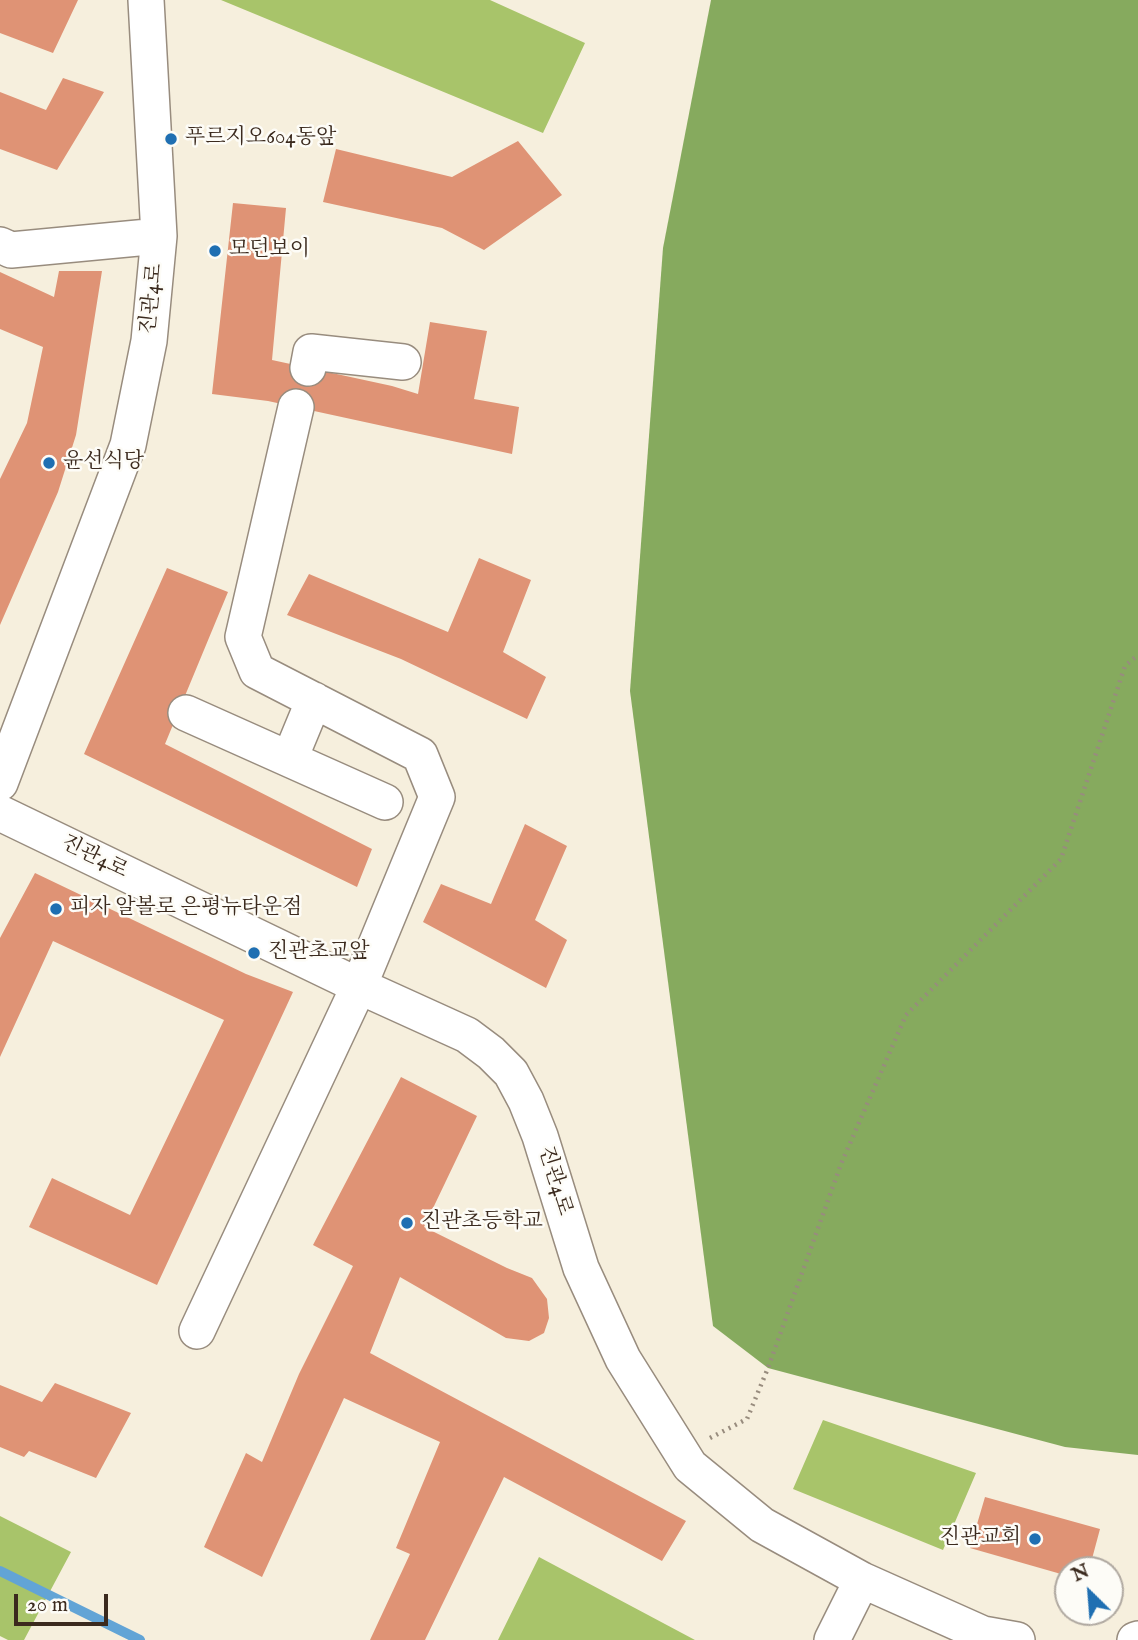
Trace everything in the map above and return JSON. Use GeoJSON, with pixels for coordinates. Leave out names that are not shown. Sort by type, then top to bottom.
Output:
{"type":"FeatureCollection","features":[{"type":"Feature","properties":{"kind":"street","name":"진관4로"},"geometry":{"type":"LineString","coordinates":[[0,783],[128,445],[149,341],[159,236],[146,0]]}},
{"type":"Feature","properties":{"kind":"street"},"geometry":{"type":"LineString","coordinates":[[0,245],[11,250],[159,236]]}},
{"type":"Feature","properties":{"kind":"street"},"geometry":{"type":"LineString","coordinates":[[308,368],[311,352],[403,362]]}},
{"type":"Feature","properties":{"kind":"street"},"geometry":{"type":"LineString","coordinates":[[197,1332],[359,986],[436,797],[420,755],[257,671],[243,637],[296,407]]}},
{"type":"Feature","properties":{"kind":"street"},"geometry":{"type":"LineString","coordinates":[[290,758],[314,701]]}},
{"type":"Feature","properties":{"kind":"street"},"geometry":{"type":"LineString","coordinates":[[186,713],[385,802]]}},
{"type":"Feature","properties":{"kind":"street","name":"진관4로"},"geometry":{"type":"LineString","coordinates":[[0,813],[359,986],[467,1035],[511,1073],[540,1136],[586,1279],[623,1359],[690,1466],[762,1525],[862,1580],[983,1634],[1017,1640]]}},
{"type":"Feature","properties":{"kind":"street"},"geometry":{"type":"LineString","coordinates":[[832,1640],[862,1580]]}},
{"type":"Feature","properties":{"kind":"path"},"geometry":{"type":"LineString","coordinates":[[701,1443],[747,1419],[841,1164],[906,1015],[1061,859],[1125,666],[1138,655]]}},
{"type":"Feature","properties":{"kind":"green space"},"geometry":{"type":"Polygon","coordinates":[[[221,0],[490,0],[585,43],[543,133],[221,0]]]}},
{"type":"Feature","properties":{"kind":"green space"},"geometry":{"type":"Polygon","coordinates":[[[711,0],[1138,0],[1138,1455],[1065,1447],[768,1368],[713,1326],[630,691],[663,248],[711,0]]]}},
{"type":"Feature","properties":{"kind":"green space"},"geometry":{"type":"Polygon","coordinates":[[[823,1420],[976,1473],[943,1550],[793,1489],[823,1420]]]}},
{"type":"Feature","properties":{"kind":"green space"},"geometry":{"type":"Polygon","coordinates":[[[0,1516],[71,1552],[24,1640],[8,1640],[0,1636],[0,1516]]]}},
{"type":"Feature","properties":{"kind":"green space"},"geometry":{"type":"Polygon","coordinates":[[[539,1557],[695,1640],[498,1640],[539,1557]]]}},
{"type":"Feature","properties":{"kind":"building"},"geometry":{"type":"Polygon","coordinates":[[[0,0],[78,0],[53,53],[0,33],[0,0]]]}},
{"type":"Feature","properties":{"kind":"building"},"geometry":{"type":"Polygon","coordinates":[[[63,78],[104,92],[57,170],[0,149],[0,92],[46,110],[63,78]]]}},
{"type":"Feature","properties":{"kind":"building"},"geometry":{"type":"Polygon","coordinates":[[[518,141],[562,195],[484,250],[442,228],[323,202],[336,149],[452,177],[518,141]]]}},
{"type":"Feature","properties":{"kind":"building"},"geometry":{"type":"Polygon","coordinates":[[[233,203],[286,208],[272,360],[418,394],[430,322],[487,331],[474,399],[519,407],[512,454],[268,401],[212,394],[233,203]]]}},
{"type":"Feature","properties":{"kind":"building"},"geometry":{"type":"Polygon","coordinates":[[[59,271],[102,271],[76,435],[58,492],[0,625],[0,479],[27,423],[43,347],[0,329],[0,272],[54,297],[59,271]]]}},
{"type":"Feature","properties":{"kind":"building"},"geometry":{"type":"Polygon","coordinates":[[[479,558],[531,580],[503,652],[546,677],[527,719],[401,659],[287,615],[309,574],[448,632],[479,558]]]}},
{"type":"Feature","properties":{"kind":"building"},"geometry":{"type":"Polygon","coordinates":[[[167,568],[228,592],[165,744],[372,849],[357,887],[84,754],[167,568]]]}},
{"type":"Feature","properties":{"kind":"building"},"geometry":{"type":"Polygon","coordinates":[[[525,824],[567,846],[535,920],[567,940],[546,988],[423,922],[441,884],[491,904],[525,824]]]}},
{"type":"Feature","properties":{"kind":"building"},"geometry":{"type":"Polygon","coordinates":[[[35,873],[246,974],[293,992],[157,1285],[29,1227],[52,1178],[130,1215],[224,1020],[53,941],[0,1057],[0,938],[35,873]]]}},
{"type":"Feature","properties":{"kind":"building"},"geometry":{"type":"Polygon","coordinates":[[[401,1077],[477,1116],[424,1227],[532,1278],[547,1299],[549,1318],[544,1333],[529,1341],[506,1338],[400,1277],[370,1353],[686,1521],[662,1561],[504,1477],[425,1640],[370,1640],[410,1554],[396,1548],[440,1442],[344,1398],[262,1577],[204,1547],[246,1453],[262,1462],[299,1374],[353,1266],[313,1245],[401,1077]]]}},
{"type":"Feature","properties":{"kind":"building"},"geometry":{"type":"Polygon","coordinates":[[[55,1383],[131,1413],[96,1478],[29,1451],[24,1457],[0,1447],[0,1385],[42,1402],[55,1383]]]}},
{"type":"Feature","properties":{"kind":"building","name":"진관교회"},"geometry":{"type":"Polygon","coordinates":[[[985,1497],[1100,1529],[1093,1556],[1054,1556],[1054,1572],[970,1548],[985,1497]]]}},
{"type":"Feature","properties":{"kind":"waterway"},"geometry":{"type":"LineString","coordinates":[[0,1571],[140,1640]]}},
{"type":"Feature","properties":{"kind":"place","name":"푸르지오604동앞"},"geometry":{"type":"Point","coordinates":[171,139]}},
{"type":"Feature","properties":{"kind":"place","name":"모던보이"},"geometry":{"type":"Point","coordinates":[215,251]}},
{"type":"Feature","properties":{"kind":"place","name":"윤선식당"},"geometry":{"type":"Point","coordinates":[49,463]}},
{"type":"Feature","properties":{"kind":"place","name":"피자 알볼로 은평뉴타운점"},"geometry":{"type":"Point","coordinates":[56,909]}},
{"type":"Feature","properties":{"kind":"place","name":"진관초교앞"},"geometry":{"type":"Point","coordinates":[254,953]}},
{"type":"Feature","properties":{"kind":"place","name":"진관초등학교"},"geometry":{"type":"Point","coordinates":[407,1223]}},
{"type":"Feature","properties":{"kind":"place","name":"진관교회"},"geometry":{"type":"Point","coordinates":[1035,1539]}}]}
